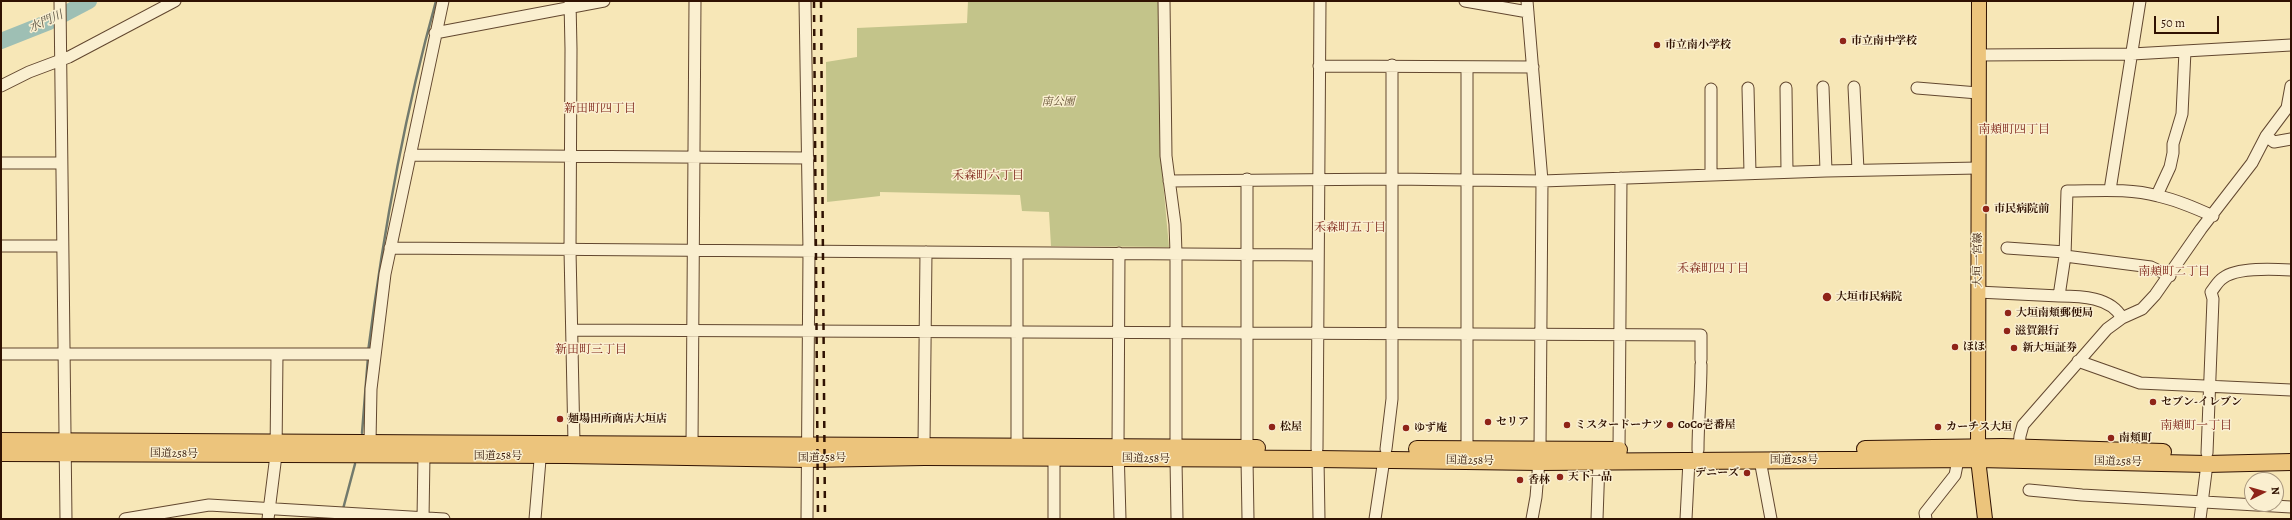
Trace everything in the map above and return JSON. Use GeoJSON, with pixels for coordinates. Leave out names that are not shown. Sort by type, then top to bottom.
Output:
{"type":"FeatureCollection","features":[{"type":"Feature","properties":{"kind":"highway","name":"国道258号"},"geometry":{"type":"LineString","coordinates":[[1,440],[64,447]]}},
{"type":"Feature","properties":{"kind":"highway","name":"国道258号"},"geometry":{"type":"LineString","coordinates":[[276,448],[370,442],[541,450],[808,452],[924,445],[1016,446],[1118,453],[1247,454],[1540,456],[1619,450],[1760,460],[1958,460],[1978,453],[2019,448],[2291,462]]}},
{"type":"Feature","properties":{"kind":"highway","name":"国道258号"},"geometry":{"type":"LineString","coordinates":[[1,453],[64,447],[276,448],[424,455],[541,450],[574,443],[692,445],[925,457],[1054,458],[1118,453]]}},
{"type":"Feature","properties":{"kind":"highway","name":"国道258号"},"geometry":{"type":"LineString","coordinates":[[1385,454],[1467,449],[1599,461],[1694,455],[1978,453],[2207,458],[2291,451]]}},
{"type":"Feature","properties":{"kind":"main road","name":"大垣一宮線"},"geometry":{"type":"LineString","coordinates":[[1979,1],[1978,453],[1985,519]]}},
{"type":"Feature","properties":{"kind":"street"},"geometry":{"type":"LineString","coordinates":[[60,1],[66,519]]}},
{"type":"Feature","properties":{"kind":"street"},"geometry":{"type":"LineString","coordinates":[[1,86],[176,1]]}},
{"type":"Feature","properties":{"kind":"street"},"geometry":{"type":"LineString","coordinates":[[370,442],[371,388],[390,248],[443,1]]}},
{"type":"Feature","properties":{"kind":"street"},"geometry":{"type":"LineString","coordinates":[[435,33],[570,4],[604,1]]}},
{"type":"Feature","properties":{"kind":"street"},"geometry":{"type":"LineString","coordinates":[[692,445],[695,1]]}},
{"type":"Feature","properties":{"kind":"street"},"geometry":{"type":"LineString","coordinates":[[805,1],[809,251],[807,519]]}},
{"type":"Feature","properties":{"kind":"street"},"geometry":{"type":"LineString","coordinates":[[1164,1],[1165,127],[1169,181],[1175,224],[1176,253],[1177,519]]}},
{"type":"Feature","properties":{"kind":"street"},"geometry":{"type":"LineString","coordinates":[[1319,519],[1317,254],[1320,1]]}},
{"type":"Feature","properties":{"kind":"street"},"geometry":{"type":"LineString","coordinates":[[1465,1],[1528,7],[1542,180],[1540,456],[1532,519]]}},
{"type":"Feature","properties":{"kind":"street"},"geometry":{"type":"LineString","coordinates":[[2110,190],[2140,1]]}},
{"type":"Feature","properties":{"kind":"street"},"geometry":{"type":"LineString","coordinates":[[570,4],[570,250],[574,443]]}},
{"type":"Feature","properties":{"kind":"street"},"geometry":{"type":"LineString","coordinates":[[1979,55],[2132,54],[2291,45]]}},
{"type":"Feature","properties":{"kind":"street"},"geometry":{"type":"LineString","coordinates":[[2157,195],[2170,167],[2173,144],[2182,114],[2185,51]]}},
{"type":"Feature","properties":{"kind":"street"},"geometry":{"type":"LineString","coordinates":[[1319,66],[1392,65],[1533,67]]}},
{"type":"Feature","properties":{"kind":"street"},"geometry":{"type":"LineString","coordinates":[[1375,519],[1392,399],[1392,65]]}},
{"type":"Feature","properties":{"kind":"street"},"geometry":{"type":"LineString","coordinates":[[1467,67],[1467,449]]}},
{"type":"Feature","properties":{"kind":"street"},"geometry":{"type":"LineString","coordinates":[[2019,448],[2023,425],[2078,361],[2107,329],[2122,318],[2142,309],[2170,276],[2200,229],[2213,216],[2252,163],[2266,136],[2287,108],[2291,86]]}},
{"type":"Feature","properties":{"kind":"street"},"geometry":{"type":"LineString","coordinates":[[1824,87],[1826,171]]}},
{"type":"Feature","properties":{"kind":"street"},"geometry":{"type":"LineString","coordinates":[[1854,87],[1858,170]]}},
{"type":"Feature","properties":{"kind":"street"},"geometry":{"type":"LineString","coordinates":[[1748,88],[1750,173]]}},
{"type":"Feature","properties":{"kind":"street"},"geometry":{"type":"LineString","coordinates":[[1786,88],[1787,172]]}},
{"type":"Feature","properties":{"kind":"street"},"geometry":{"type":"LineString","coordinates":[[1918,88],[1978,93]]}},
{"type":"Feature","properties":{"kind":"street"},"geometry":{"type":"LineString","coordinates":[[1711,89],[1711,174]]}},
{"type":"Feature","properties":{"kind":"street"},"geometry":{"type":"LineString","coordinates":[[2266,136],[2274,142],[2291,139]]}},
{"type":"Feature","properties":{"kind":"street"},"geometry":{"type":"LineString","coordinates":[[410,155],[808,158]]}},
{"type":"Feature","properties":{"kind":"street"},"geometry":{"type":"LineString","coordinates":[[1,163],[61,163]]}},
{"type":"Feature","properties":{"kind":"street"},"geometry":{"type":"LineString","coordinates":[[1169,181],[1247,179],[1542,180],[1711,174],[1978,168]]}},
{"type":"Feature","properties":{"kind":"street"},"geometry":{"type":"LineString","coordinates":[[1619,450],[1621,178]]}},
{"type":"Feature","properties":{"kind":"street"},"geometry":{"type":"LineString","coordinates":[[1247,179],[1246,334],[1248,519]]}},
{"type":"Feature","properties":{"kind":"street"},"geometry":{"type":"LineString","coordinates":[[2060,296],[2065,254],[2067,191],[2110,190],[2157,195],[2190,206],[2213,216]]}},
{"type":"Feature","properties":{"kind":"street"},"geometry":{"type":"LineString","coordinates":[[1,246],[62,246]]}},
{"type":"Feature","properties":{"kind":"street"},"geometry":{"type":"LineString","coordinates":[[390,248],[1317,254]]}},
{"type":"Feature","properties":{"kind":"street"},"geometry":{"type":"LineString","coordinates":[[2006,248],[2065,254],[2151,267],[2170,276]]}},
{"type":"Feature","properties":{"kind":"street"},"geometry":{"type":"LineString","coordinates":[[924,445],[926,252]]}},
{"type":"Feature","properties":{"kind":"street"},"geometry":{"type":"LineString","coordinates":[[1016,446],[1017,253]]}},
{"type":"Feature","properties":{"kind":"street"},"geometry":{"type":"LineString","coordinates":[[1119,253],[1118,453],[1120,519]]}},
{"type":"Feature","properties":{"kind":"street"},"geometry":{"type":"LineString","coordinates":[[2200,519],[2207,458],[2213,299],[2211,292],[2223,277],[2235,273],[2253,270],[2291,270]]}},
{"type":"Feature","properties":{"kind":"street"},"geometry":{"type":"LineString","coordinates":[[1978,292],[2079,296],[2109,304],[2122,318]]}},
{"type":"Feature","properties":{"kind":"street"},"geometry":{"type":"LineString","coordinates":[[572,330],[1118,332],[1246,334],[1392,333],[1620,336],[1701,335],[1701,401],[1698,408],[1686,519]]}},
{"type":"Feature","properties":{"kind":"street"},"geometry":{"type":"LineString","coordinates":[[1,354],[375,354]]}},
{"type":"Feature","properties":{"kind":"street"},"geometry":{"type":"LineString","coordinates":[[268,514],[276,448],[276,354]]}},
{"type":"Feature","properties":{"kind":"street"},"geometry":{"type":"LineString","coordinates":[[2078,361],[2140,383],[2291,390]]}},
{"type":"Feature","properties":{"kind":"street"},"geometry":{"type":"LineString","coordinates":[[535,519],[541,450]]}},
{"type":"Feature","properties":{"kind":"street"},"geometry":{"type":"LineString","coordinates":[[423,518],[424,455]]}},
{"type":"Feature","properties":{"kind":"street"},"geometry":{"type":"LineString","coordinates":[[1054,458],[1054,519]]}},
{"type":"Feature","properties":{"kind":"street"},"geometry":{"type":"LineString","coordinates":[[1760,460],[1771,519]]}},
{"type":"Feature","properties":{"kind":"street"},"geometry":{"type":"LineString","coordinates":[[1926,519],[1925,513],[1956,475],[1958,460]]}},
{"type":"Feature","properties":{"kind":"street"},"geometry":{"type":"LineString","coordinates":[[1598,519],[1599,461]]}},
{"type":"Feature","properties":{"kind":"street"},"geometry":{"type":"LineString","coordinates":[[2029,490],[2291,507]]}},
{"type":"Feature","properties":{"kind":"street"},"geometry":{"type":"LineString","coordinates":[[125,519],[209,505],[268,514],[444,519]]}},
{"type":"Feature","properties":{"kind":"green space","name":"南公園"},"geometry":{"type":"Polygon","coordinates":[[[968,1],[1159,1],[1160,149],[1169,247],[1051,246],[1049,212],[1022,211],[1020,195],[880,192],[880,196],[827,202],[826,62],[857,57],[857,28],[967,23],[968,1]]]}},
{"type":"Feature","properties":{"kind":"waterway","name":"水門川"},"geometry":{"type":"LineString","coordinates":[[1,41],[49,22],[89,1]]}},
{"type":"Feature","properties":{"kind":"waterway"},"geometry":{"type":"LineString","coordinates":[[368,352],[380,264],[404,131],[436,1]]}},
{"type":"Feature","properties":{"kind":"waterway"},"geometry":{"type":"LineString","coordinates":[[362,433],[368,357]]}},
{"type":"Feature","properties":{"kind":"waterway"},"geometry":{"type":"LineString","coordinates":[[343,509],[355,464]]}},
{"type":"Feature","properties":{"kind":"railway"},"geometry":{"type":"LineString","coordinates":[[814,1],[818,519]]}},
{"type":"Feature","properties":{"kind":"railway"},"geometry":{"type":"LineString","coordinates":[[821,1],[825,519]]}},
{"type":"Feature","properties":{"kind":"place","name":"市立南中学校"},"geometry":{"type":"Point","coordinates":[1843,41]}},
{"type":"Feature","properties":{"kind":"place","name":"市立南小学校"},"geometry":{"type":"Point","coordinates":[1657,45]}},
{"type":"Feature","properties":{"kind":"place","name":"市民病院前"},"geometry":{"type":"Point","coordinates":[1986,209]}},
{"type":"Feature","properties":{"kind":"place","name":"大垣市民病院"},"geometry":{"type":"Point","coordinates":[1827,297]}},
{"type":"Feature","properties":{"kind":"place","name":"大垣南頬郵便局"},"geometry":{"type":"Point","coordinates":[2008,313]}},
{"type":"Feature","properties":{"kind":"place","name":"滋賀銀行"},"geometry":{"type":"Point","coordinates":[2007,331]}},
{"type":"Feature","properties":{"kind":"place","name":"ほほ"},"geometry":{"type":"Point","coordinates":[1955,347]}},
{"type":"Feature","properties":{"kind":"place","name":"新大垣証券"},"geometry":{"type":"Point","coordinates":[2014,348]}},
{"type":"Feature","properties":{"kind":"place","name":"セブン-イレブン"},"geometry":{"type":"Point","coordinates":[2153,402]}},
{"type":"Feature","properties":{"kind":"place","name":"麺場田所商店大垣店"},"geometry":{"type":"Point","coordinates":[560,419]}},
{"type":"Feature","properties":{"kind":"place","name":"セリア"},"geometry":{"type":"Point","coordinates":[1488,422]}},
{"type":"Feature","properties":{"kind":"place","name":"ミスタードーナツ"},"geometry":{"type":"Point","coordinates":[1567,425]}},
{"type":"Feature","properties":{"kind":"place","name":"CoCo壱番屋"},"geometry":{"type":"Point","coordinates":[1670,425]}},
{"type":"Feature","properties":{"kind":"place","name":"松屋"},"geometry":{"type":"Point","coordinates":[1272,427]}},
{"type":"Feature","properties":{"kind":"place","name":"カーチス大垣"},"geometry":{"type":"Point","coordinates":[1938,427]}},
{"type":"Feature","properties":{"kind":"place","name":"ゆず庵"},"geometry":{"type":"Point","coordinates":[1406,428]}},
{"type":"Feature","properties":{"kind":"place","name":"南頬町"},"geometry":{"type":"Point","coordinates":[2111,438]}},
{"type":"Feature","properties":{"kind":"place","name":"デニーズ"},"geometry":{"type":"Point","coordinates":[1747,473]}},
{"type":"Feature","properties":{"kind":"place","name":"天下一品"},"geometry":{"type":"Point","coordinates":[1560,477]}},
{"type":"Feature","properties":{"kind":"place","name":"香林"},"geometry":{"type":"Point","coordinates":[1520,480]}},
{"type":"Feature","properties":{"kind":"district","name":"新田町四丁目"},"geometry":{"type":"Point","coordinates":[600,109]}},
{"type":"Feature","properties":{"kind":"district","name":"南頬町四丁目"},"geometry":{"type":"Point","coordinates":[2014,130]}},
{"type":"Feature","properties":{"kind":"district","name":"禾森町六丁目"},"geometry":{"type":"Point","coordinates":[988,176]}},
{"type":"Feature","properties":{"kind":"district","name":"禾森町五丁目"},"geometry":{"type":"Point","coordinates":[1350,228]}},
{"type":"Feature","properties":{"kind":"district","name":"禾森町四丁目"},"geometry":{"type":"Point","coordinates":[1713,269]}},
{"type":"Feature","properties":{"kind":"district","name":"南頬町二丁目"},"geometry":{"type":"Point","coordinates":[2174,272]}},
{"type":"Feature","properties":{"kind":"district","name":"新田町三丁目"},"geometry":{"type":"Point","coordinates":[591,350]}},
{"type":"Feature","properties":{"kind":"district","name":"南頬町一丁目"},"geometry":{"type":"Point","coordinates":[2196,426]}}]}
